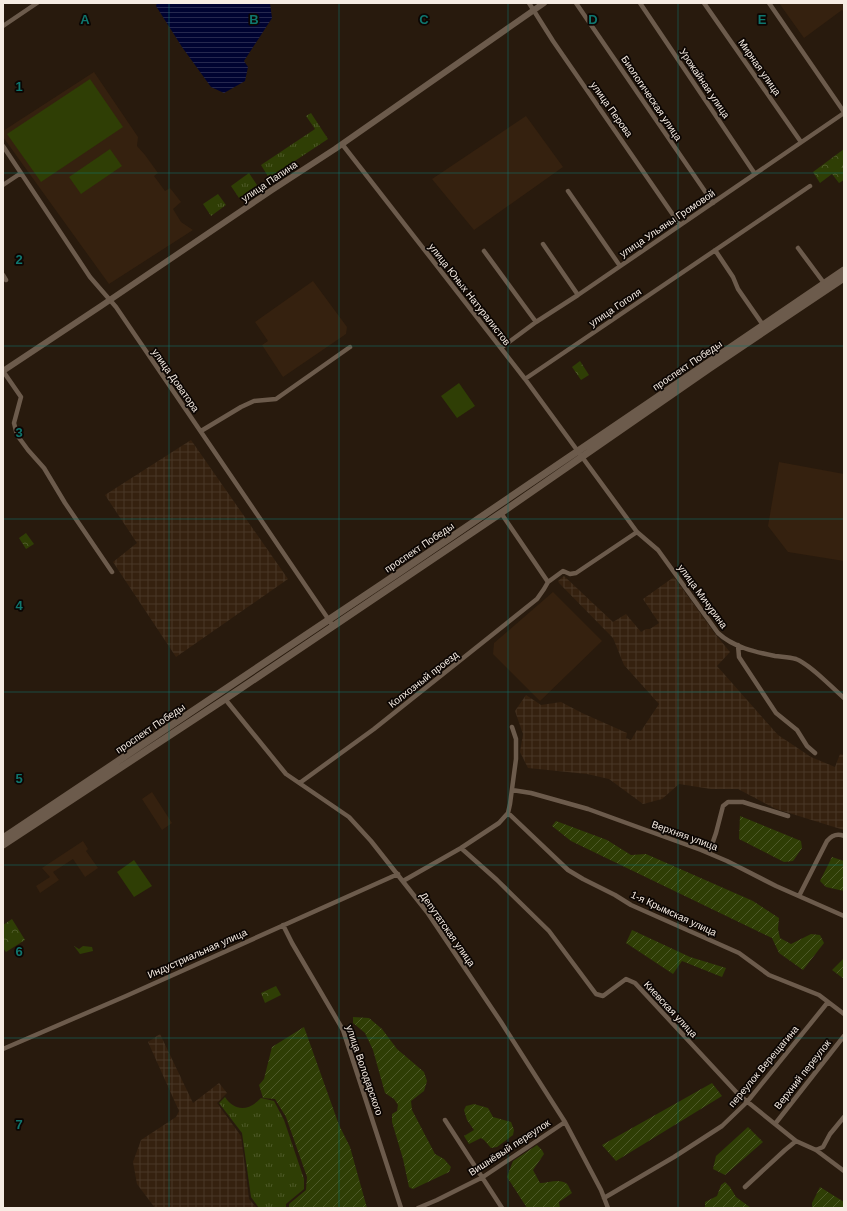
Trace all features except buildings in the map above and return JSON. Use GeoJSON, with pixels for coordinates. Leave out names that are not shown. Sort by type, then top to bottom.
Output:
{"type":"FeatureCollection","features":[{"type":"Feature","properties":{"kind":"main road","name":"проспект Победы"},"geometry":{"type":"LineString","coordinates":[[3,845],[225,699],[501,513],[580,454],[844,270]]}},
{"type":"Feature","properties":{"kind":"main road","name":"проспект Победы"},"geometry":{"type":"LineString","coordinates":[[3,838],[329,619],[844,278]]}},
{"type":"Feature","properties":{"kind":"street"},"geometry":{"type":"LineString","coordinates":[[3,26],[37,3]]}},
{"type":"Feature","properties":{"kind":"street","name":"улица Перова"},"geometry":{"type":"LineString","coordinates":[[529,3],[553,41],[680,225]]}},
{"type":"Feature","properties":{"kind":"street","name":"улица Папина"},"geometry":{"type":"LineString","coordinates":[[3,371],[342,144],[544,3]]}},
{"type":"Feature","properties":{"kind":"street","name":"Биологическая улица"},"geometry":{"type":"LineString","coordinates":[[576,3],[713,203]]}},
{"type":"Feature","properties":{"kind":"street","name":"Урожайная улица"},"geometry":{"type":"LineString","coordinates":[[640,3],[755,174]]}},
{"type":"Feature","properties":{"kind":"street","name":"Мирная улица"},"geometry":{"type":"LineString","coordinates":[[704,3],[802,142]]}},
{"type":"Feature","properties":{"kind":"street"},"geometry":{"type":"LineString","coordinates":[[769,3],[844,113]]}},
{"type":"Feature","properties":{"kind":"street","name":"улица Ульяны Громовой"},"geometry":{"type":"LineString","coordinates":[[501,348],[536,322],[578,295],[844,113]]}},
{"type":"Feature","properties":{"kind":"street","name":"улица Юных Натуралистов"},"geometry":{"type":"LineString","coordinates":[[342,144],[525,379],[580,454]]}},
{"type":"Feature","properties":{"kind":"street","name":"улица Доватора"},"geometry":{"type":"LineString","coordinates":[[3,146],[90,277],[110,300],[334,626]]}},
{"type":"Feature","properties":{"kind":"street"},"geometry":{"type":"LineString","coordinates":[[3,185],[21,173]]}},
{"type":"Feature","properties":{"kind":"street","name":"улица Гоголя"},"geometry":{"type":"LineString","coordinates":[[525,379],[810,186]]}},
{"type":"Feature","properties":{"kind":"street"},"geometry":{"type":"LineString","coordinates":[[568,191],[620,266]]}},
{"type":"Feature","properties":{"kind":"street"},"geometry":{"type":"LineString","coordinates":[[543,244],[578,295]]}},
{"type":"Feature","properties":{"kind":"street"},"geometry":{"type":"LineString","coordinates":[[798,248],[824,283]]}},
{"type":"Feature","properties":{"kind":"street"},"geometry":{"type":"LineString","coordinates":[[715,250],[733,276],[738,289],[763,325]]}},
{"type":"Feature","properties":{"kind":"street"},"geometry":{"type":"LineString","coordinates":[[484,251],[536,322]]}},
{"type":"Feature","properties":{"kind":"street"},"geometry":{"type":"LineString","coordinates":[[201,431],[254,401],[276,399],[350,347]]}},
{"type":"Feature","properties":{"kind":"street"},"geometry":{"type":"LineString","coordinates":[[3,371],[20,397],[14,423],[17,435],[44,468],[112,572]]}},
{"type":"Feature","properties":{"kind":"street","name":"улица Мичурина"},"geometry":{"type":"LineString","coordinates":[[580,454],[637,532],[658,550],[718,633],[738,646],[767,654],[798,660],[844,698]]}},
{"type":"Feature","properties":{"kind":"street"},"geometry":{"type":"LineString","coordinates":[[501,513],[548,582]]}},
{"type":"Feature","properties":{"kind":"street","name":"Колхозный проезд"},"geometry":{"type":"LineString","coordinates":[[301,782],[374,729],[538,599],[548,582],[563,571],[570,574],[576,573],[637,532]]}},
{"type":"Feature","properties":{"kind":"street"},"geometry":{"type":"LineString","coordinates":[[738,646],[739,657],[776,713],[797,730],[807,746],[815,753]]}},
{"type":"Feature","properties":{"kind":"street","name":"Депутатская улица"},"geometry":{"type":"LineString","coordinates":[[225,699],[286,774],[301,782],[349,817],[371,841],[427,912],[501,1022],[565,1122],[608,1208]]}},
{"type":"Feature","properties":{"kind":"street"},"geometry":{"type":"LineString","coordinates":[[403,881],[461,848],[499,823],[508,813],[516,759],[516,739],[512,727]]}},
{"type":"Feature","properties":{"kind":"street","name":"Верхняя улица"},"geometry":{"type":"LineString","coordinates":[[512,790],[531,793],[588,809],[709,853],[844,916]]}},
{"type":"Feature","properties":{"kind":"street"},"geometry":{"type":"LineString","coordinates":[[709,853],[723,806],[728,802],[743,802],[788,816]]}},
{"type":"Feature","properties":{"kind":"street","name":"1-я Крымская улица"},"geometry":{"type":"LineString","coordinates":[[508,813],[568,870],[583,880],[615,895],[631,905],[739,953],[769,975],[819,995],[844,1014]]}},
{"type":"Feature","properties":{"kind":"street"},"geometry":{"type":"LineString","coordinates":[[799,896],[827,841],[835,834],[844,836]]}},
{"type":"Feature","properties":{"kind":"street","name":"Киевская улица"},"geometry":{"type":"LineString","coordinates":[[461,848],[497,880],[549,931],[596,994],[603,996],[626,979],[635,983],[729,1085],[747,1102],[796,1141],[816,1150],[844,1171]]}},
{"type":"Feature","properties":{"kind":"street","name":"Индустриальная улица"},"geometry":{"type":"LineString","coordinates":[[3,1049],[398,874]]}},
{"type":"Feature","properties":{"kind":"street","name":"улица Володарского"},"geometry":{"type":"LineString","coordinates":[[283,925],[343,1030],[401,1208]]}},
{"type":"Feature","properties":{"kind":"street","name":"переулок Верещагина"},"geometry":{"type":"LineString","coordinates":[[604,1198],[674,1157],[722,1126],[747,1102],[828,1002]]}},
{"type":"Feature","properties":{"kind":"street","name":"Верхний переулок"},"geometry":{"type":"LineString","coordinates":[[775,1124],[844,1036]]}},
{"type":"Feature","properties":{"kind":"street"},"geometry":{"type":"LineString","coordinates":[[816,1150],[823,1147],[830,1134],[844,1117]]}},
{"type":"Feature","properties":{"kind":"street"},"geometry":{"type":"LineString","coordinates":[[445,1120],[502,1208]]}},
{"type":"Feature","properties":{"kind":"street","name":"Вишнёвый переулок"},"geometry":{"type":"LineString","coordinates":[[418,1208],[483,1177],[565,1122]]}},
{"type":"Feature","properties":{"kind":"street"},"geometry":{"type":"LineString","coordinates":[[745,1188],[796,1141]]}},
{"type":"Feature","properties":{"kind":"shaded area"},"geometry":{"type":"Polygon","coordinates":[[[779,3],[844,3],[844,12],[842,10],[804,38],[779,3]]]}},
{"type":"Feature","properties":{"kind":"shaded area"},"geometry":{"type":"Polygon","coordinates":[[[94,72],[138,137],[137,146],[158,173],[154,176],[165,191],[170,188],[181,202],[173,209],[181,222],[193,230],[109,284],[3,137],[3,131],[94,72]]]}},
{"type":"Feature","properties":{"kind":"shaded area"},"geometry":{"type":"Polygon","coordinates":[[[526,116],[563,167],[474,230],[432,179],[526,116]]]}},
{"type":"Feature","properties":{"kind":"shaded area"},"geometry":{"type":"Polygon","coordinates":[[[313,281],[347,327],[346,334],[283,377],[262,345],[268,341],[255,322],[313,281]]]}},
{"type":"Feature","properties":{"kind":"shaded area"},"geometry":{"type":"Polygon","coordinates":[[[191,440],[288,579],[176,657],[113,562],[137,543],[105,495],[191,440]]]}},
{"type":"Feature","properties":{"kind":"shaded area"},"geometry":{"type":"Polygon","coordinates":[[[779,462],[844,474],[844,561],[788,552],[768,526],[779,462]]]}},
{"type":"Feature","properties":{"kind":"shaded area"},"geometry":{"type":"Polygon","coordinates":[[[564,576],[613,622],[626,614],[641,632],[646,629],[650,629],[659,623],[643,599],[674,577],[730,652],[717,666],[778,735],[811,757],[835,767],[840,754],[844,755],[844,830],[776,809],[738,789],[711,789],[679,784],[662,799],[643,804],[609,779],[587,774],[528,768],[520,752],[523,734],[515,711],[526,695],[541,705],[561,702],[627,733],[626,738],[631,740],[637,730],[641,731],[659,704],[624,665],[613,638],[559,583],[558,581],[564,576]]]}},
{"type":"Feature","properties":{"kind":"shaded area"},"geometry":{"type":"Polygon","coordinates":[[[553,592],[602,641],[540,701],[493,654],[494,643],[553,592]]]}},
{"type":"Feature","properties":{"kind":"shaded area"},"geometry":{"type":"Polygon","coordinates":[[[152,792],[172,823],[162,830],[142,799],[152,792]]]}},
{"type":"Feature","properties":{"kind":"shaded area"},"geometry":{"type":"Polygon","coordinates":[[[83,841],[88,849],[86,851],[98,868],[85,877],[73,859],[53,872],[59,880],[40,893],[36,886],[50,877],[42,868],[83,841]]]}},
{"type":"Feature","properties":{"kind":"shaded area"},"geometry":{"type":"Polygon","coordinates":[[[160,1034],[193,1103],[219,1083],[227,1093],[217,1103],[241,1136],[249,1199],[257,1208],[155,1208],[137,1184],[133,1162],[141,1140],[176,1117],[179,1111],[148,1042],[160,1034]]]}},
{"type":"Feature","properties":{"kind":"green space"},"geometry":{"type":"Polygon","coordinates":[[[90,79],[123,127],[41,182],[7,134],[90,79]]]}},
{"type":"Feature","properties":{"kind":"green space"},"geometry":{"type":"Polygon","coordinates":[[[311,113],[328,139],[269,178],[261,165],[315,129],[306,116],[311,113]]]}},
{"type":"Feature","properties":{"kind":"green space"},"geometry":{"type":"Polygon","coordinates":[[[110,149],[122,166],[81,194],[69,177],[110,149]]]}},
{"type":"Feature","properties":{"kind":"green space"},"geometry":{"type":"Polygon","coordinates":[[[844,149],[844,180],[839,183],[832,174],[820,183],[813,172],[844,149]]]}},
{"type":"Feature","properties":{"kind":"green space"},"geometry":{"type":"Polygon","coordinates":[[[249,173],[257,185],[239,198],[231,186],[249,173]]]}},
{"type":"Feature","properties":{"kind":"green space"},"geometry":{"type":"Polygon","coordinates":[[[218,194],[226,205],[211,216],[203,204],[218,194]]]}},
{"type":"Feature","properties":{"kind":"green space"},"geometry":{"type":"Polygon","coordinates":[[[580,361],[589,375],[581,380],[572,367],[580,361]]]}},
{"type":"Feature","properties":{"kind":"green space"},"geometry":{"type":"Polygon","coordinates":[[[459,383],[475,406],[457,418],[441,396],[459,383]]]}},
{"type":"Feature","properties":{"kind":"green space"},"geometry":{"type":"Polygon","coordinates":[[[26,533],[34,544],[26,549],[19,538],[26,533]]]}},
{"type":"Feature","properties":{"kind":"green space"},"geometry":{"type":"Polygon","coordinates":[[[740,816],[801,841],[802,848],[793,861],[784,862],[739,839],[740,816]]]}},
{"type":"Feature","properties":{"kind":"green space"},"geometry":{"type":"Polygon","coordinates":[[[556,821],[607,840],[631,855],[646,854],[753,901],[779,918],[778,929],[780,938],[791,944],[811,934],[820,935],[824,943],[803,970],[779,953],[772,938],[571,841],[552,826],[556,821]]]}},
{"type":"Feature","properties":{"kind":"green space"},"geometry":{"type":"Polygon","coordinates":[[[832,857],[844,861],[844,891],[826,887],[820,881],[832,857]]]}},
{"type":"Feature","properties":{"kind":"green space"},"geometry":{"type":"Polygon","coordinates":[[[134,860],[152,886],[134,897],[117,872],[134,860]]]}},
{"type":"Feature","properties":{"kind":"green space"},"geometry":{"type":"Polygon","coordinates":[[[12,919],[25,940],[6,952],[3,948],[3,925],[12,919]]]}},
{"type":"Feature","properties":{"kind":"green space"},"geometry":{"type":"Polygon","coordinates":[[[632,930],[690,957],[726,968],[722,977],[682,961],[673,974],[626,943],[632,930]]]}},
{"type":"Feature","properties":{"kind":"green space"},"geometry":{"type":"Polygon","coordinates":[[[74,946],[79,949],[83,946],[92,947],[93,951],[80,954],[74,946]]]}},
{"type":"Feature","properties":{"kind":"green space"},"geometry":{"type":"Polygon","coordinates":[[[844,958],[844,979],[832,970],[844,958]]]}},
{"type":"Feature","properties":{"kind":"green space"},"geometry":{"type":"Polygon","coordinates":[[[276,986],[281,995],[265,1003],[261,993],[276,986]]]}},
{"type":"Feature","properties":{"kind":"green space"},"geometry":{"type":"Polygon","coordinates":[[[353,1017],[369,1018],[382,1029],[397,1049],[424,1072],[427,1081],[424,1091],[411,1101],[412,1110],[435,1154],[444,1159],[451,1167],[449,1172],[413,1189],[409,1187],[403,1159],[392,1122],[392,1114],[397,1111],[398,1105],[394,1099],[385,1093],[373,1050],[365,1033],[353,1023],[353,1017]]]}},
{"type":"Feature","properties":{"kind":"green space"},"geometry":{"type":"Polygon","coordinates":[[[304,1027],[339,1125],[350,1147],[367,1208],[289,1208],[289,1204],[306,1190],[307,1177],[286,1117],[275,1099],[263,1098],[259,1085],[264,1079],[272,1047],[304,1027]]]}},
{"type":"Feature","properties":{"kind":"green space"},"geometry":{"type":"Polygon","coordinates":[[[712,1083],[722,1096],[616,1161],[602,1145],[712,1083]]]}},
{"type":"Feature","properties":{"kind":"green space"},"geometry":{"type":"Polygon","coordinates":[[[225,1097],[233,1105],[242,1108],[252,1105],[261,1098],[274,1101],[284,1120],[304,1179],[304,1189],[286,1204],[286,1208],[259,1208],[251,1197],[242,1133],[219,1103],[225,1097]]]}},
{"type":"Feature","properties":{"kind":"green space"},"geometry":{"type":"Polygon","coordinates":[[[474,1104],[488,1108],[493,1117],[511,1122],[514,1130],[513,1135],[497,1147],[491,1148],[481,1138],[469,1144],[464,1136],[474,1130],[467,1120],[464,1110],[466,1106],[474,1104]]]}},
{"type":"Feature","properties":{"kind":"green space"},"geometry":{"type":"Polygon","coordinates":[[[748,1127],[763,1142],[725,1175],[713,1169],[716,1156],[748,1127]]]}},
{"type":"Feature","properties":{"kind":"green space"},"geometry":{"type":"Polygon","coordinates":[[[537,1145],[544,1154],[533,1170],[540,1183],[561,1181],[568,1185],[572,1193],[559,1202],[560,1208],[527,1208],[507,1177],[513,1161],[537,1145]]]}},
{"type":"Feature","properties":{"kind":"green space"},"geometry":{"type":"Polygon","coordinates":[[[725,1182],[736,1197],[751,1208],[705,1208],[705,1202],[717,1196],[721,1185],[725,1182]]]}},
{"type":"Feature","properties":{"kind":"green space"},"geometry":{"type":"Polygon","coordinates":[[[820,1187],[844,1202],[844,1208],[812,1208],[812,1203],[820,1187]]]}},
{"type":"Feature","properties":{"kind":"water"},"geometry":{"type":"Polygon","coordinates":[[[157,3],[270,3],[272,18],[244,61],[248,67],[245,81],[224,93],[211,87],[182,47],[156,6],[157,3]]]}}]}
